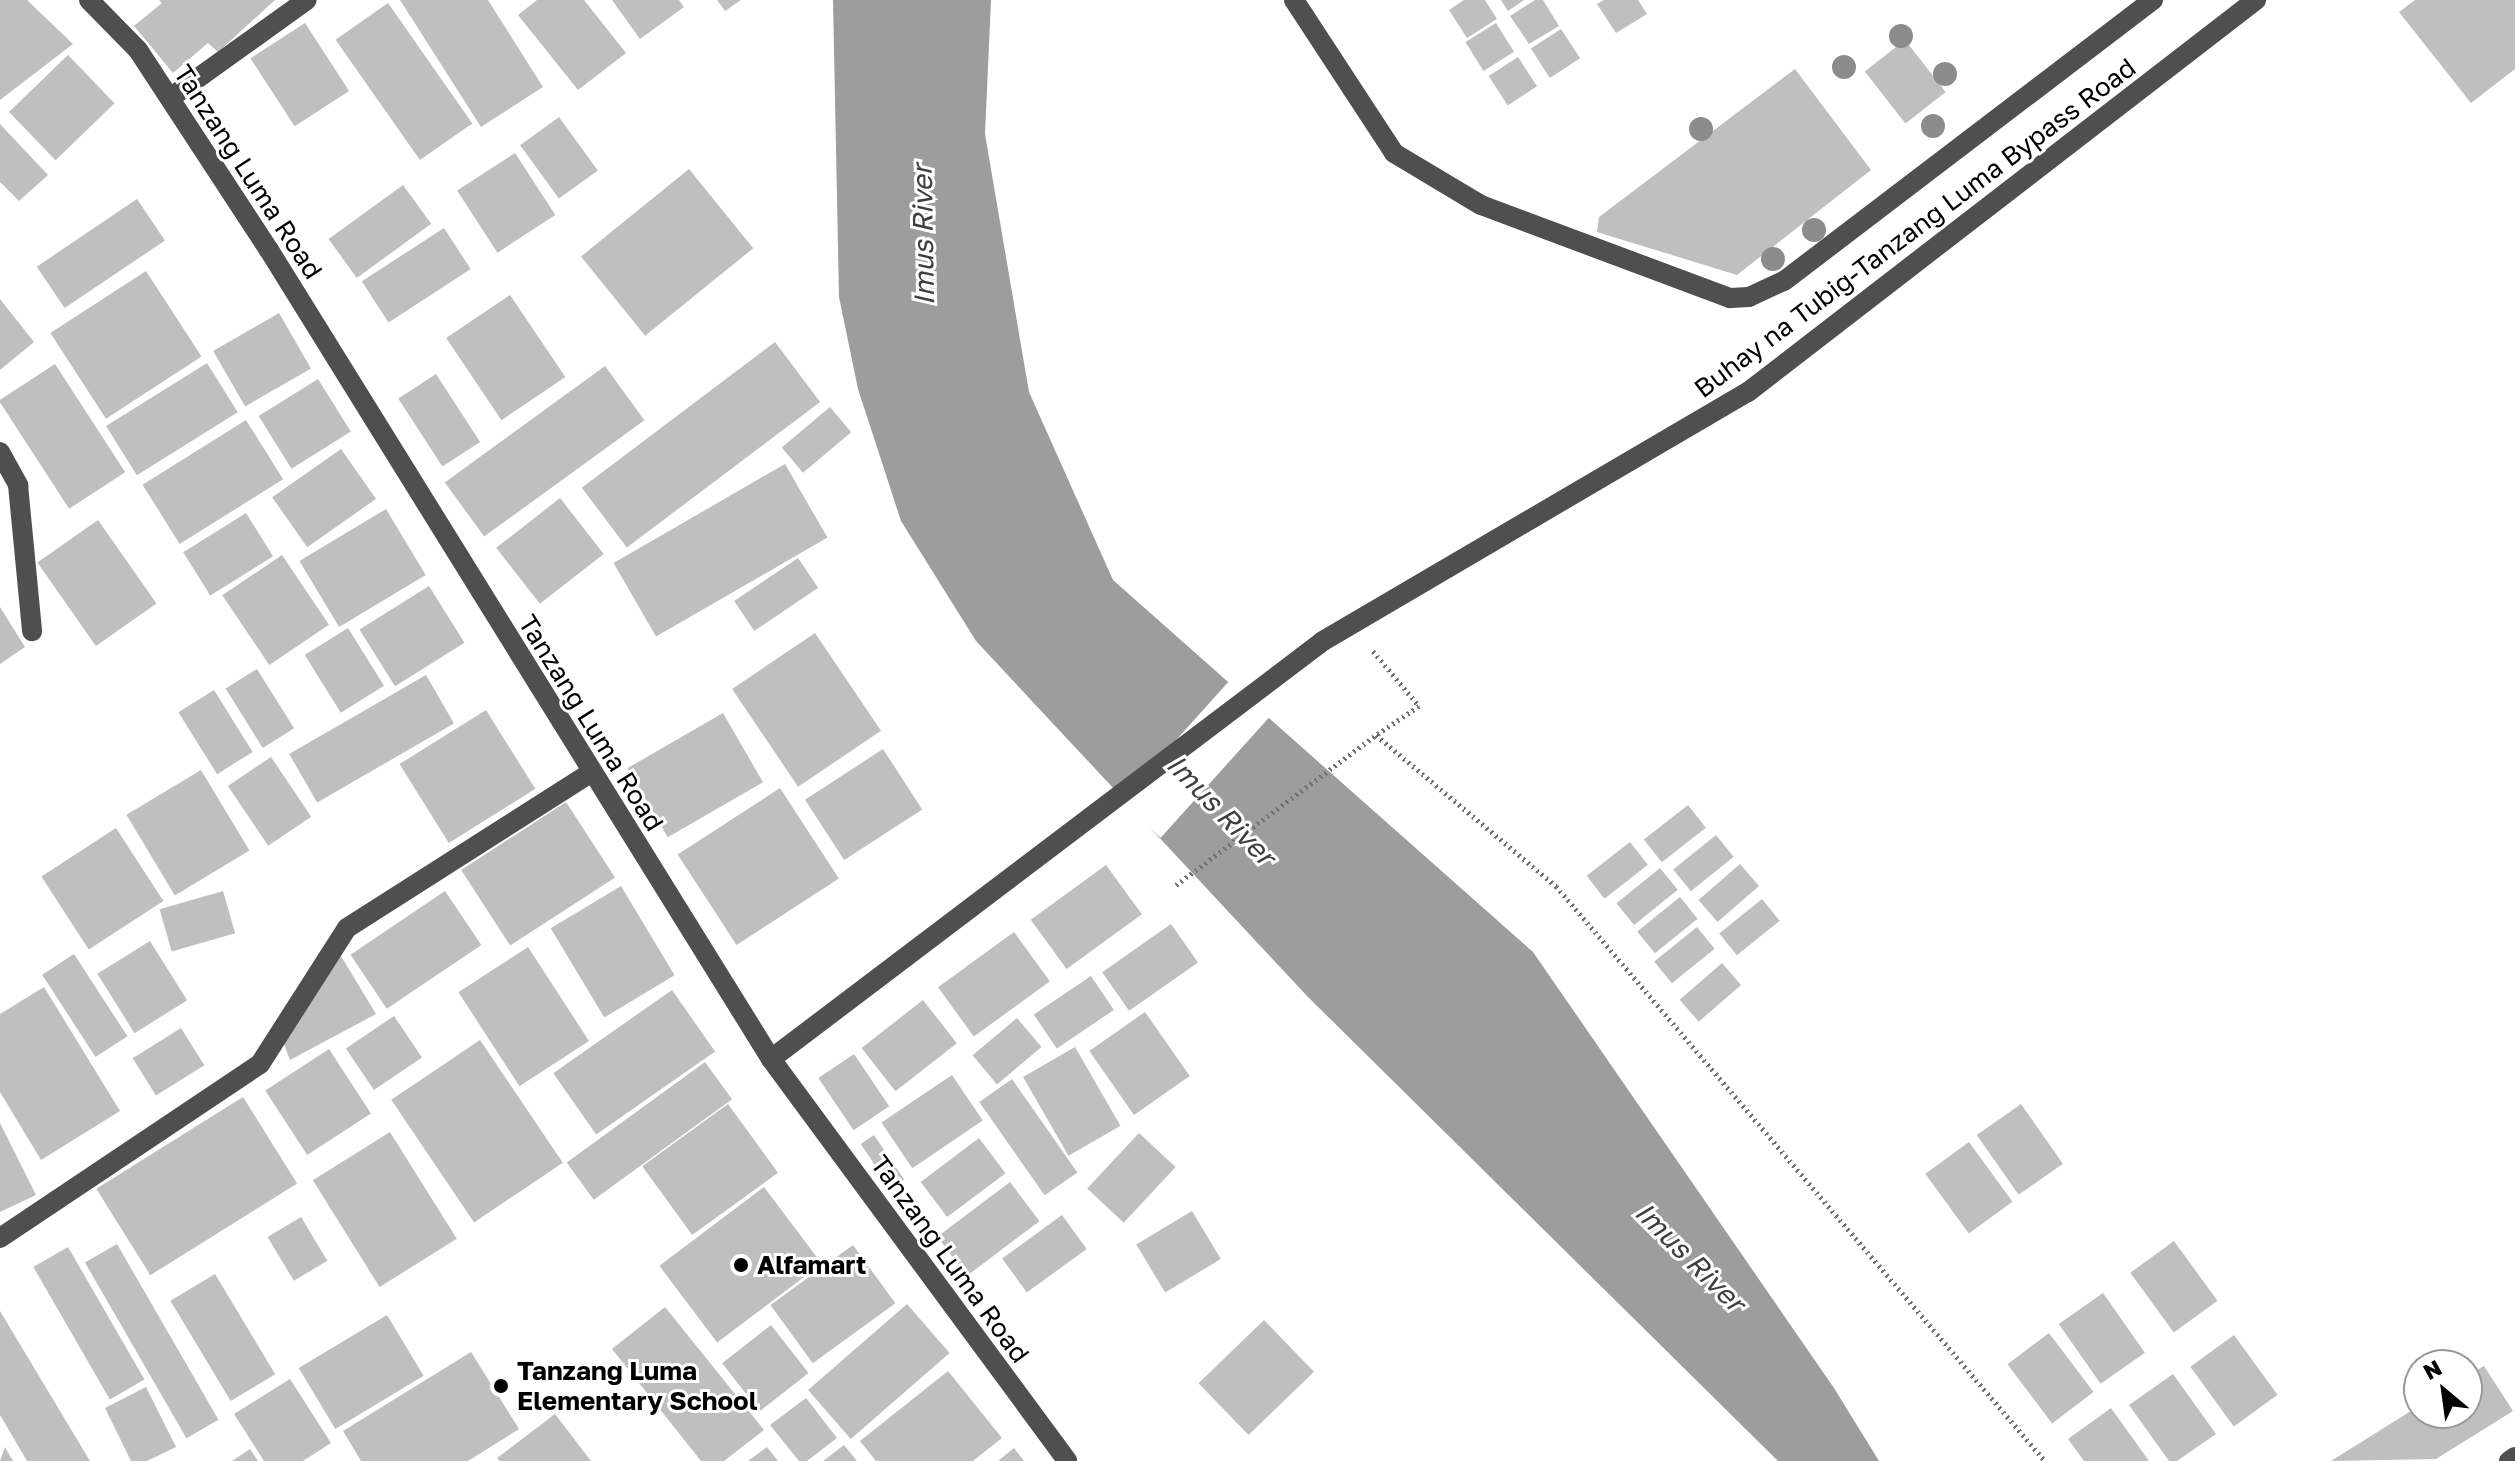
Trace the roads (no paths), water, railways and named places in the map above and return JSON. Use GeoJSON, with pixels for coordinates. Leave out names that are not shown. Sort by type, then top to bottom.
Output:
{"type":"FeatureCollection","features":[{"type":"Feature","properties":{"kind":"street","name":"Tanzang Luma Road"},"geometry":{"type":"LineString","coordinates":[[89,0],[138,50],[170,98],[771,1059],[1067,1461]]}},
{"type":"Feature","properties":{"kind":"street"},"geometry":{"type":"LineString","coordinates":[[170,98],[307,0]]}},
{"type":"Feature","properties":{"kind":"street"},"geometry":{"type":"LineString","coordinates":[[1294,0],[1394,153],[1481,205],[1730,298],[1758,294],[1784,281],[2153,0]]}},
{"type":"Feature","properties":{"kind":"street","name":"Buhay na Tubig-Tanzang Luma Bypass Road"},"geometry":{"type":"LineString","coordinates":[[771,1059],[1349,623],[1676,438],[1748,392],[2256,0]]}},
{"type":"Feature","properties":{"kind":"street"},"geometry":{"type":"LineString","coordinates":[[0,452],[18,485],[32,631]]}},
{"type":"Feature","properties":{"kind":"street"},"geometry":{"type":"LineString","coordinates":[[0,1238],[260,1064],[347,928],[590,773]]}},
{"type":"Feature","properties":{"kind":"street"},"geometry":{"type":"LineString","coordinates":[[2509,1461],[2515,1457]]}},
{"type":"Feature","properties":{"kind":"water","name":"Imus River"},"geometry":{"type":"Polygon","coordinates":[[[833,0],[991,0],[985,134],[1029,392],[1113,580],[1533,952],[1834,1388],[1879,1461],[1778,1461],[1308,997],[976,641],[901,521],[858,389],[839,297],[833,0]]]}},
{"type":"Feature","properties":{"kind":"place","name":"Alfamart"},"geometry":{"type":"Point","coordinates":[741,1265]}},
{"type":"Feature","properties":{"kind":"place","name":"Tanzang Luma Elementary School"},"geometry":{"type":"Point","coordinates":[501,1386]}}]}
